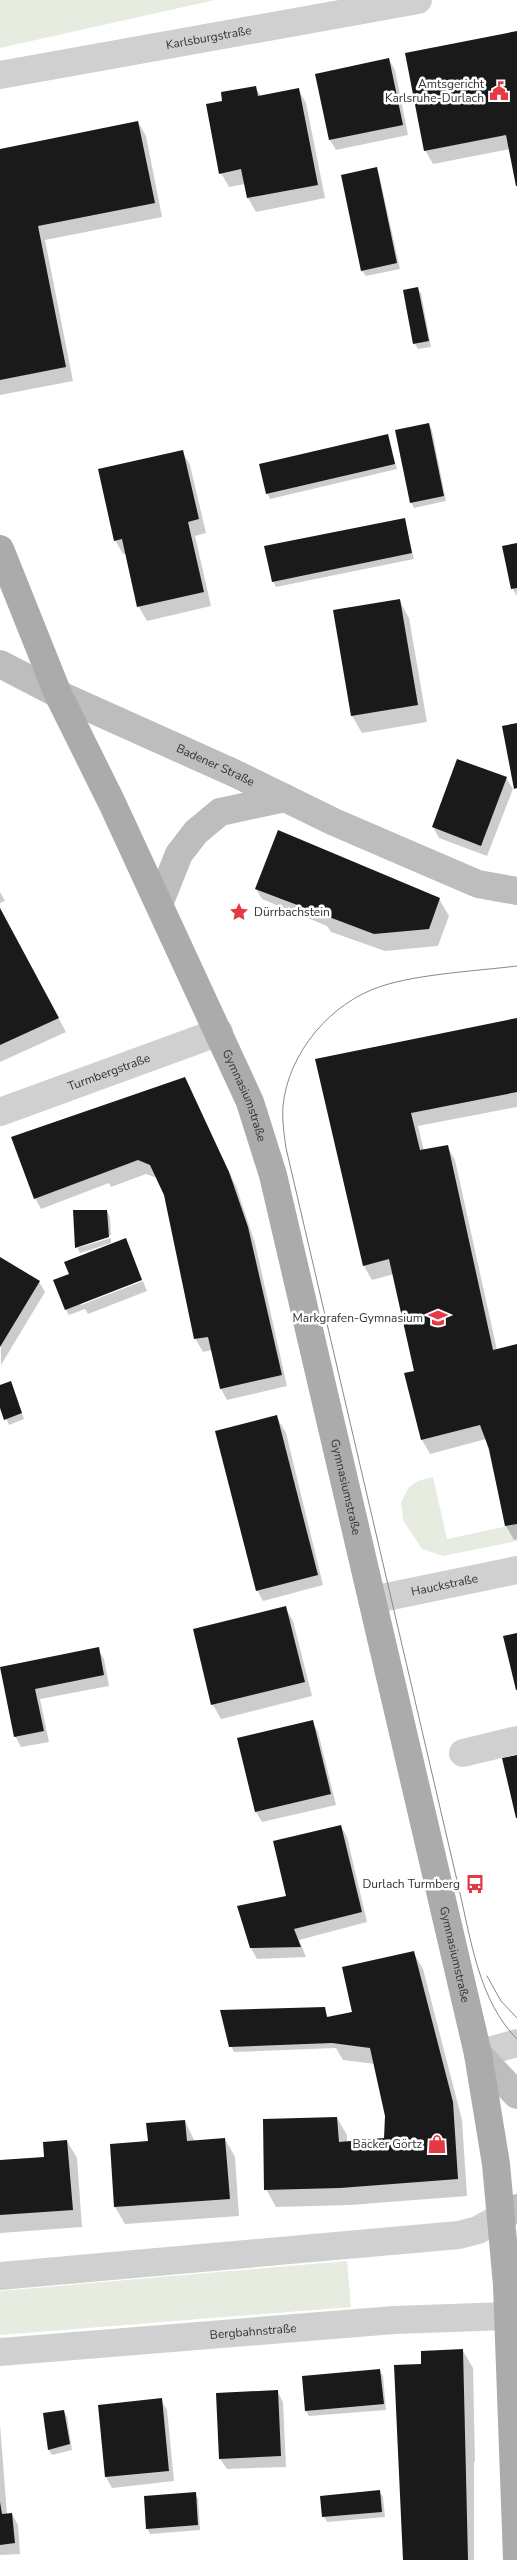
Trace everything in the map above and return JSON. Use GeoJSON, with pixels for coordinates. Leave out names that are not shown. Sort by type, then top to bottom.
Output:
{"type":"FeatureCollection","features":[{"type":"Feature","properties":{"kind":"main road"},"geometry":{"type":"LineString","coordinates":[[0,549],[58,694]]}},
{"type":"Feature","properties":{"kind":"main road","name":"Badener Straße"},"geometry":{"type":"LineString","coordinates":[[0,664],[58,694],[334,822],[478,884],[517,891]]}},
{"type":"Feature","properties":{"kind":"main road","name":"Gymnasiumstraße"},"geometry":{"type":"LineString","coordinates":[[58,694],[219,1032],[250,1102],[273,1175],[478,2054],[496,2164],[509,2213],[507,2316],[517,2559]]}},
{"type":"Feature","properties":{"kind":"main road"},"geometry":{"type":"LineString","coordinates":[[159,904],[179,854],[196,832],[220,812],[285,798]]}},
{"type":"Feature","properties":{"kind":"main road"},"geometry":{"type":"LineString","coordinates":[[478,2054],[517,2095]]}},
{"type":"Feature","properties":{"kind":"street","name":"Karlsburgstraße"},"geometry":{"type":"LineString","coordinates":[[0,75],[418,0]]}},
{"type":"Feature","properties":{"kind":"street","name":"Turmbergstraße"},"geometry":{"type":"LineString","coordinates":[[0,1112],[219,1032]]}},
{"type":"Feature","properties":{"kind":"street","name":"Hauckstraße"},"geometry":{"type":"LineString","coordinates":[[372,1600],[517,1570]]}},
{"type":"Feature","properties":{"kind":"street"},"geometry":{"type":"LineString","coordinates":[[463,1754],[517,1740]]}},
{"type":"Feature","properties":{"kind":"street"},"geometry":{"type":"LineString","coordinates":[[478,2054],[517,2043]]}},
{"type":"Feature","properties":{"kind":"street"},"geometry":{"type":"LineString","coordinates":[[0,2276],[459,2235],[478,2230],[509,2213]]}},
{"type":"Feature","properties":{"kind":"street","name":"Bergbahnstraße"},"geometry":{"type":"LineString","coordinates":[[0,2352],[394,2320],[507,2316]]}},
{"type":"Feature","properties":{"kind":"shaded area"},"geometry":{"type":"Polygon","coordinates":[[[0,0],[215,0],[0,48],[0,0]]]}},
{"type":"Feature","properties":{"kind":"shaded area"},"geometry":{"type":"Polygon","coordinates":[[[433,1477],[447,1539],[517,1524],[517,1541],[443,1556],[422,1549],[403,1520],[401,1502],[409,1487],[418,1481],[433,1477]]]}},
{"type":"Feature","properties":{"kind":"shaded area"},"geometry":{"type":"Polygon","coordinates":[[[347,2261],[351,2307],[0,2335],[0,2291],[347,2261]]]}},
{"type":"Feature","properties":{"kind":"building"},"geometry":{"type":"Polygon","coordinates":[[[517,31],[516,186],[506,135],[424,151],[405,53],[517,31]]]}},
{"type":"Feature","properties":{"kind":"building"},"geometry":{"type":"Polygon","coordinates":[[[389,58],[403,125],[329,140],[315,74],[389,58]]]}},
{"type":"Feature","properties":{"kind":"building"},"geometry":{"type":"Polygon","coordinates":[[[256,86],[258,96],[299,88],[318,185],[247,198],[241,169],[219,174],[206,104],[222,101],[221,92],[256,86]]]}},
{"type":"Feature","properties":{"kind":"building"},"geometry":{"type":"Polygon","coordinates":[[[138,121],[155,203],[38,226],[66,367],[0,380],[0,149],[138,121]]]}},
{"type":"Feature","properties":{"kind":"building"},"geometry":{"type":"Polygon","coordinates":[[[377,167],[397,263],[361,271],[341,175],[377,167]]]}},
{"type":"Feature","properties":{"kind":"building"},"geometry":{"type":"Polygon","coordinates":[[[418,287],[429,341],[413,344],[403,290],[418,287]]]}},
{"type":"Feature","properties":{"kind":"building"},"geometry":{"type":"Polygon","coordinates":[[[429,423],[444,496],[410,503],[395,430],[429,423]]]}},
{"type":"Feature","properties":{"kind":"building"},"geometry":{"type":"Polygon","coordinates":[[[388,434],[395,464],[266,494],[259,464],[388,434]]]}},
{"type":"Feature","properties":{"kind":"building"},"geometry":{"type":"Polygon","coordinates":[[[183,450],[199,519],[188,522],[204,592],[137,607],[122,539],[114,541],[98,469],[183,450]]]}},
{"type":"Feature","properties":{"kind":"building"},"geometry":{"type":"Polygon","coordinates":[[[405,518],[412,553],[272,582],[264,546],[405,518]]]}},
{"type":"Feature","properties":{"kind":"building"},"geometry":{"type":"Polygon","coordinates":[[[517,543],[517,588],[511,589],[502,546],[517,543]]]}},
{"type":"Feature","properties":{"kind":"building"},"geometry":{"type":"Polygon","coordinates":[[[400,599],[418,705],[351,716],[333,610],[400,599]]]}},
{"type":"Feature","properties":{"kind":"building"},"geometry":{"type":"Polygon","coordinates":[[[517,723],[517,788],[514,789],[502,726],[517,723]]]}},
{"type":"Feature","properties":{"kind":"building"},"geometry":{"type":"Polygon","coordinates":[[[457,759],[507,777],[481,846],[432,827],[457,759]]]}},
{"type":"Feature","properties":{"kind":"building"},"geometry":{"type":"Polygon","coordinates":[[[278,830],[440,898],[429,929],[374,934],[255,889],[278,830]]]}},
{"type":"Feature","properties":{"kind":"building"},"geometry":{"type":"Polygon","coordinates":[[[0,908],[59,1018],[0,1045],[0,908]]]}},
{"type":"Feature","properties":{"kind":"building"},"geometry":{"type":"Polygon","coordinates":[[[517,1018],[517,1092],[411,1113],[420,1150],[448,1145],[493,1350],[517,1344],[517,1524],[505,1526],[489,1449],[480,1425],[421,1440],[404,1373],[414,1371],[389,1259],[363,1266],[315,1059],[517,1018]]]}},
{"type":"Feature","properties":{"kind":"building"},"geometry":{"type":"Polygon","coordinates":[[[185,1077],[229,1172],[248,1227],[282,1375],[220,1389],[208,1337],[194,1339],[164,1195],[150,1165],[138,1160],[34,1199],[11,1137],[185,1077]]]}},
{"type":"Feature","properties":{"kind":"building"},"geometry":{"type":"Polygon","coordinates":[[[73,1210],[107,1210],[109,1237],[75,1248],[73,1210]]]}},
{"type":"Feature","properties":{"kind":"building"},"geometry":{"type":"Polygon","coordinates":[[[126,1238],[142,1280],[65,1310],[53,1280],[69,1274],[64,1262],[126,1238]]]}},
{"type":"Feature","properties":{"kind":"building"},"geometry":{"type":"Polygon","coordinates":[[[0,1257],[40,1281],[0,1347],[0,1257]]]}},
{"type":"Feature","properties":{"kind":"building"},"geometry":{"type":"Polygon","coordinates":[[[11,1381],[22,1413],[4,1420],[0,1408],[0,1385],[11,1381]]]}},
{"type":"Feature","properties":{"kind":"building"},"geometry":{"type":"Polygon","coordinates":[[[277,1415],[318,1575],[256,1591],[215,1431],[277,1415]]]}},
{"type":"Feature","properties":{"kind":"building"},"geometry":{"type":"Polygon","coordinates":[[[286,1606],[305,1682],[211,1705],[193,1629],[286,1606]]]}},
{"type":"Feature","properties":{"kind":"building"},"geometry":{"type":"Polygon","coordinates":[[[517,1633],[517,1690],[516,1690],[503,1636],[517,1633]]]}},
{"type":"Feature","properties":{"kind":"building"},"geometry":{"type":"Polygon","coordinates":[[[99,1647],[104,1675],[35,1689],[44,1731],[14,1737],[0,1667],[99,1647]]]}},
{"type":"Feature","properties":{"kind":"building"},"geometry":{"type":"Polygon","coordinates":[[[313,1720],[331,1794],[255,1812],[237,1738],[313,1720]]]}},
{"type":"Feature","properties":{"kind":"building"},"geometry":{"type":"Polygon","coordinates":[[[517,1755],[517,1818],[516,1818],[502,1758],[517,1755]]]}},
{"type":"Feature","properties":{"kind":"building"},"geometry":{"type":"Polygon","coordinates":[[[341,1825],[362,1912],[294,1929],[301,1947],[250,1948],[237,1906],[286,1896],[273,1841],[341,1825]]]}},
{"type":"Feature","properties":{"kind":"building"},"geometry":{"type":"Polygon","coordinates":[[[414,1951],[453,2102],[458,2179],[340,2188],[264,2190],[263,2119],[337,2117],[339,2142],[384,2138],[385,2116],[370,2048],[332,2043],[229,2047],[220,2010],[325,2007],[327,2017],[352,2012],[342,1967],[414,1951]]]}},
{"type":"Feature","properties":{"kind":"building"},"geometry":{"type":"Polygon","coordinates":[[[185,2120],[187,2141],[225,2138],[230,2199],[114,2207],[110,2144],[148,2141],[146,2123],[185,2120]]]}},
{"type":"Feature","properties":{"kind":"building"},"geometry":{"type":"Polygon","coordinates":[[[67,2140],[73,2210],[0,2215],[0,2160],[44,2157],[43,2142],[67,2140]]]}},
{"type":"Feature","properties":{"kind":"building"},"geometry":{"type":"Polygon","coordinates":[[[463,2349],[468,2560],[403,2560],[394,2365],[421,2364],[421,2351],[463,2349]]]}},
{"type":"Feature","properties":{"kind":"building"},"geometry":{"type":"Polygon","coordinates":[[[380,2369],[384,2404],[305,2411],[302,2376],[380,2369]]]}},
{"type":"Feature","properties":{"kind":"building"},"geometry":{"type":"Polygon","coordinates":[[[278,2390],[281,2456],[219,2459],[216,2393],[278,2390]]]}},
{"type":"Feature","properties":{"kind":"building"},"geometry":{"type":"Polygon","coordinates":[[[162,2398],[169,2471],[105,2477],[98,2405],[162,2398]]]}},
{"type":"Feature","properties":{"kind":"building"},"geometry":{"type":"Polygon","coordinates":[[[64,2410],[70,2444],[48,2450],[43,2413],[64,2410]]]}},
{"type":"Feature","properties":{"kind":"building"},"geometry":{"type":"Polygon","coordinates":[[[380,2490],[382,2512],[322,2517],[320,2496],[380,2490]]]}},
{"type":"Feature","properties":{"kind":"building"},"geometry":{"type":"Polygon","coordinates":[[[196,2492],[198,2525],[146,2529],[144,2496],[196,2492]]]}},
{"type":"Feature","properties":{"kind":"building"},"geometry":{"type":"Polygon","coordinates":[[[0,2502],[2,2514],[12,2513],[15,2543],[0,2545],[0,2502]]]}},
{"type":"Feature","properties":{"kind":"tram line"},"geometry":{"type":"LineString","coordinates":[[517,966],[430,976],[397,982],[363,994],[346,1004],[315,1032],[303,1049],[293,1067],[283,1106],[286,1148],[478,1969],[494,2007],[504,2024],[517,2039]]}},
{"type":"Feature","properties":{"kind":"tram line"},"geometry":{"type":"LineString","coordinates":[[487,1976],[501,2001],[517,2018]]}},
{"type":"Feature","properties":{"kind":"place","name":"Amtsgericht Karlsruhe-Durlach"},"geometry":{"type":"Point","coordinates":[499,91]}},
{"type":"Feature","properties":{"kind":"place","name":"Dürrbachstein"},"geometry":{"type":"Point","coordinates":[239,912]}},
{"type":"Feature","properties":{"kind":"place","name":"Markgrafen-Gymnasium"},"geometry":{"type":"Point","coordinates":[438,1318]}},
{"type":"Feature","properties":{"kind":"place","name":"Durlach Turmberg"},"geometry":{"type":"Point","coordinates":[475,1884]}},
{"type":"Feature","properties":{"kind":"place","name":"Bäcker Görtz"},"geometry":{"type":"Point","coordinates":[437,2144]}}]}
